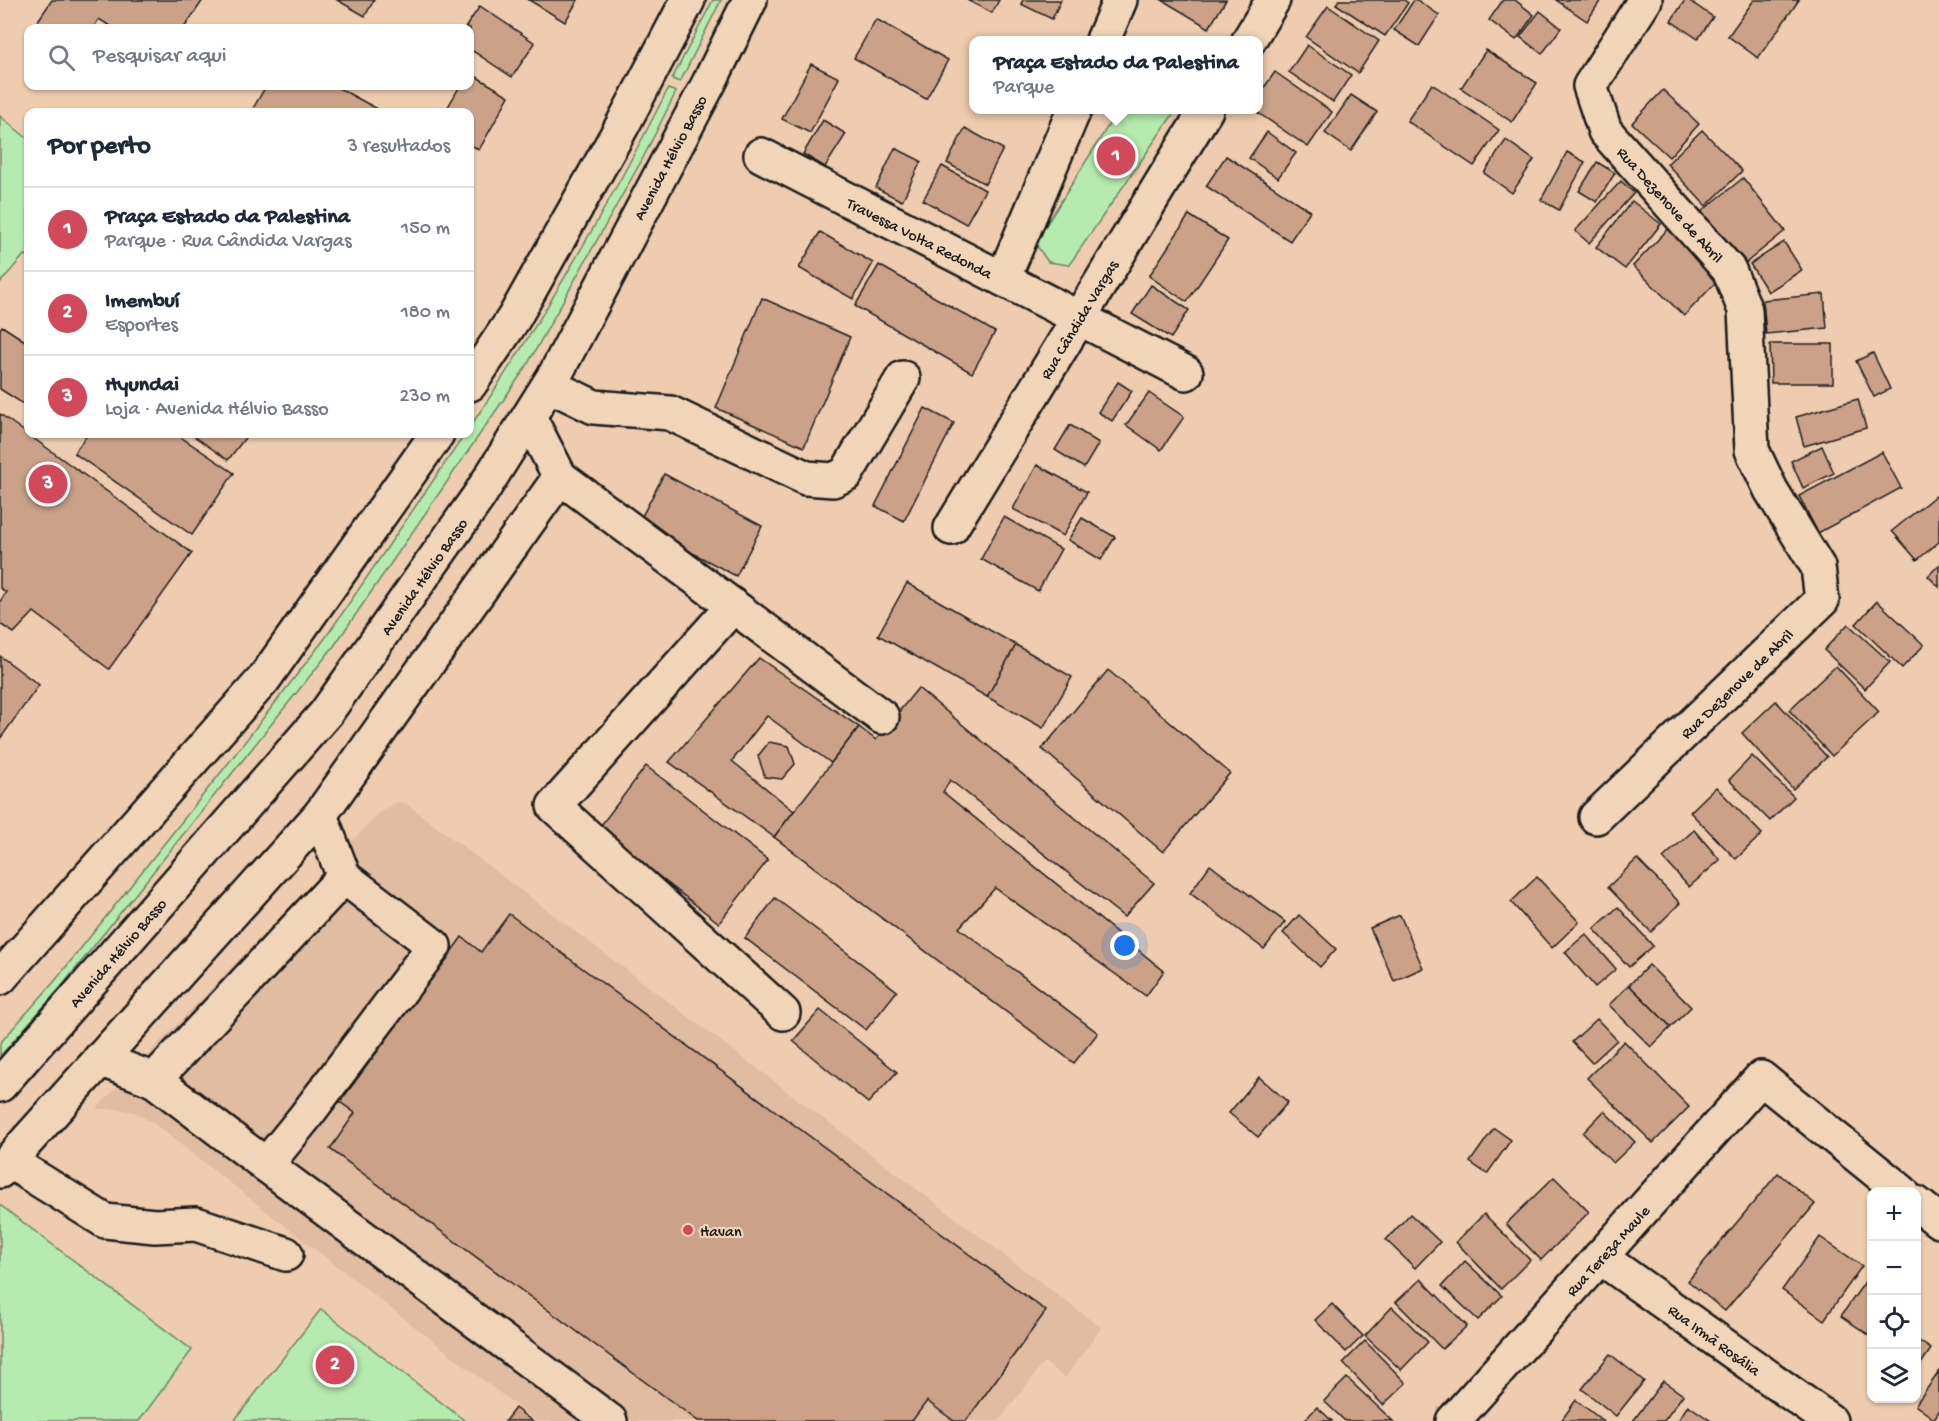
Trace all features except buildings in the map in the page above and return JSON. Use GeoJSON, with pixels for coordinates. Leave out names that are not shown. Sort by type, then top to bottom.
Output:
{"type":"FeatureCollection","features":[{"type":"Feature","properties":{"kind":"street"},"geometry":{"type":"LineString","coordinates":[[474,378],[514,318],[622,126],[688,0]]}},
{"type":"Feature","properties":{"kind":"street","name":"Avenida Hélvio Basso"},"geometry":{"type":"LineString","coordinates":[[0,1085],[326,714],[478,496],[549,385],[709,83],[750,0]]}},
{"type":"Feature","properties":{"kind":"street"},"geometry":{"type":"LineString","coordinates":[[1105,36],[1120,0]]}},
{"type":"Feature","properties":{"kind":"street"},"geometry":{"type":"LineString","coordinates":[[1251,36],[1273,0]]}},
{"type":"Feature","properties":{"kind":"street","name":"Rua Dezenove de Abril"},"geometry":{"type":"LineString","coordinates":[[1596,817],[1822,600],[1818,567],[1771,490],[1752,450],[1745,310],[1729,270],[1605,131],[1590,86],[1644,0]]}},
{"type":"Feature","properties":{"kind":"street"},"geometry":{"type":"LineString","coordinates":[[1003,279],[1072,114]]}},
{"type":"Feature","properties":{"kind":"street","name":"Rua Cândida Vargas"},"geometry":{"type":"LineString","coordinates":[[951,528],[1204,114]]}},
{"type":"Feature","properties":{"kind":"street","name":"Travessa Volta Redonda"},"geometry":{"type":"LineString","coordinates":[[761,155],[1186,373]]}},
{"type":"Feature","properties":{"kind":"street"},"geometry":{"type":"LineString","coordinates":[[549,385],[594,407],[670,413],[806,478],[833,480],[846,474],[903,378]]}},
{"type":"Feature","properties":{"kind":"street"},"geometry":{"type":"LineString","coordinates":[[529,417],[560,477],[882,717]]}},
{"type":"Feature","properties":{"kind":"street"},"geometry":{"type":"LineString","coordinates":[[0,978],[264,679],[433,438]]}},
{"type":"Feature","properties":{"kind":"street"},"geometry":{"type":"LineString","coordinates":[[286,1254],[196,1224],[155,1226],[105,1221],[5,1166],[320,815],[560,477]]}},
{"type":"Feature","properties":{"kind":"street"},"geometry":{"type":"LineString","coordinates":[[734,606],[555,806],[783,1013]]}},
{"type":"Feature","properties":{"kind":"street"},"geometry":{"type":"LineString","coordinates":[[266,1165],[434,946],[344,877],[320,815]]}},
{"type":"Feature","properties":{"kind":"street"},"geometry":{"type":"LineString","coordinates":[[154,1080],[344,877]]}},
{"type":"Feature","properties":{"kind":"street"},"geometry":{"type":"LineString","coordinates":[[100,1059],[154,1080],[610,1421]]}},
{"type":"Feature","properties":{"kind":"street","name":"Rua Tereza Maule"},"geometry":{"type":"LineString","coordinates":[[1453,1421],[1761,1078],[1897,1187]]}},
{"type":"Feature","properties":{"kind":"street"},"geometry":{"type":"LineString","coordinates":[[1921,1206],[1939,1221]]}},
{"type":"Feature","properties":{"kind":"street","name":"Rua Irmã Rosália"},"geometry":{"type":"LineString","coordinates":[[1600,1257],[1830,1421]]}},
{"type":"Feature","properties":{"kind":"shaded area"},"geometry":{"type":"Polygon","coordinates":[[[397,802],[405,803],[1101,1328],[1065,1378],[1044,1362],[999,1421],[536,1421],[153,1123],[136,1113],[120,1109],[96,1109],[378,814],[397,802]]]}},
{"type":"Feature","properties":{"kind":"green space"},"geometry":{"type":"Polygon","coordinates":[[[713,0],[721,0],[680,82],[672,79],[713,0]]]}},
{"type":"Feature","properties":{"kind":"green space"},"geometry":{"type":"Polygon","coordinates":[[[668,89],[676,92],[643,158],[526,367],[334,646],[61,987],[0,1056],[0,1043],[54,982],[326,637],[462,438],[474,438],[474,421],[574,261],[668,89]]]}},
{"type":"Feature","properties":{"kind":"green space"},"geometry":{"type":"Polygon","coordinates":[[[1116,114],[1173,114],[1069,265],[1048,262],[1035,243],[1116,114]]]}},
{"type":"Feature","properties":{"kind":"green space"},"geometry":{"type":"Polygon","coordinates":[[[0,116],[24,136],[24,255],[0,283],[0,116]]]}},
{"type":"Feature","properties":{"kind":"green space"},"geometry":{"type":"Polygon","coordinates":[[[0,1205],[192,1350],[139,1421],[0,1421],[0,1205]]]}},
{"type":"Feature","properties":{"kind":"green space"},"geometry":{"type":"Polygon","coordinates":[[[321,1309],[465,1421],[234,1421],[321,1309]]]}},
{"type":"Feature","properties":{"kind":"place","name":"Praça Estado da Palestina"},"geometry":{"type":"Point","coordinates":[1116,156]}},
{"type":"Feature","properties":{"kind":"place","name":"Hyundai"},"geometry":{"type":"Point","coordinates":[48,484]}},
{"type":"Feature","properties":{"kind":"place","name":"Havan"},"geometry":{"type":"Point","coordinates":[688,1230]}},
{"type":"Feature","properties":{"kind":"place","name":"Imembuí"},"geometry":{"type":"Point","coordinates":[335,1365]}}]}
